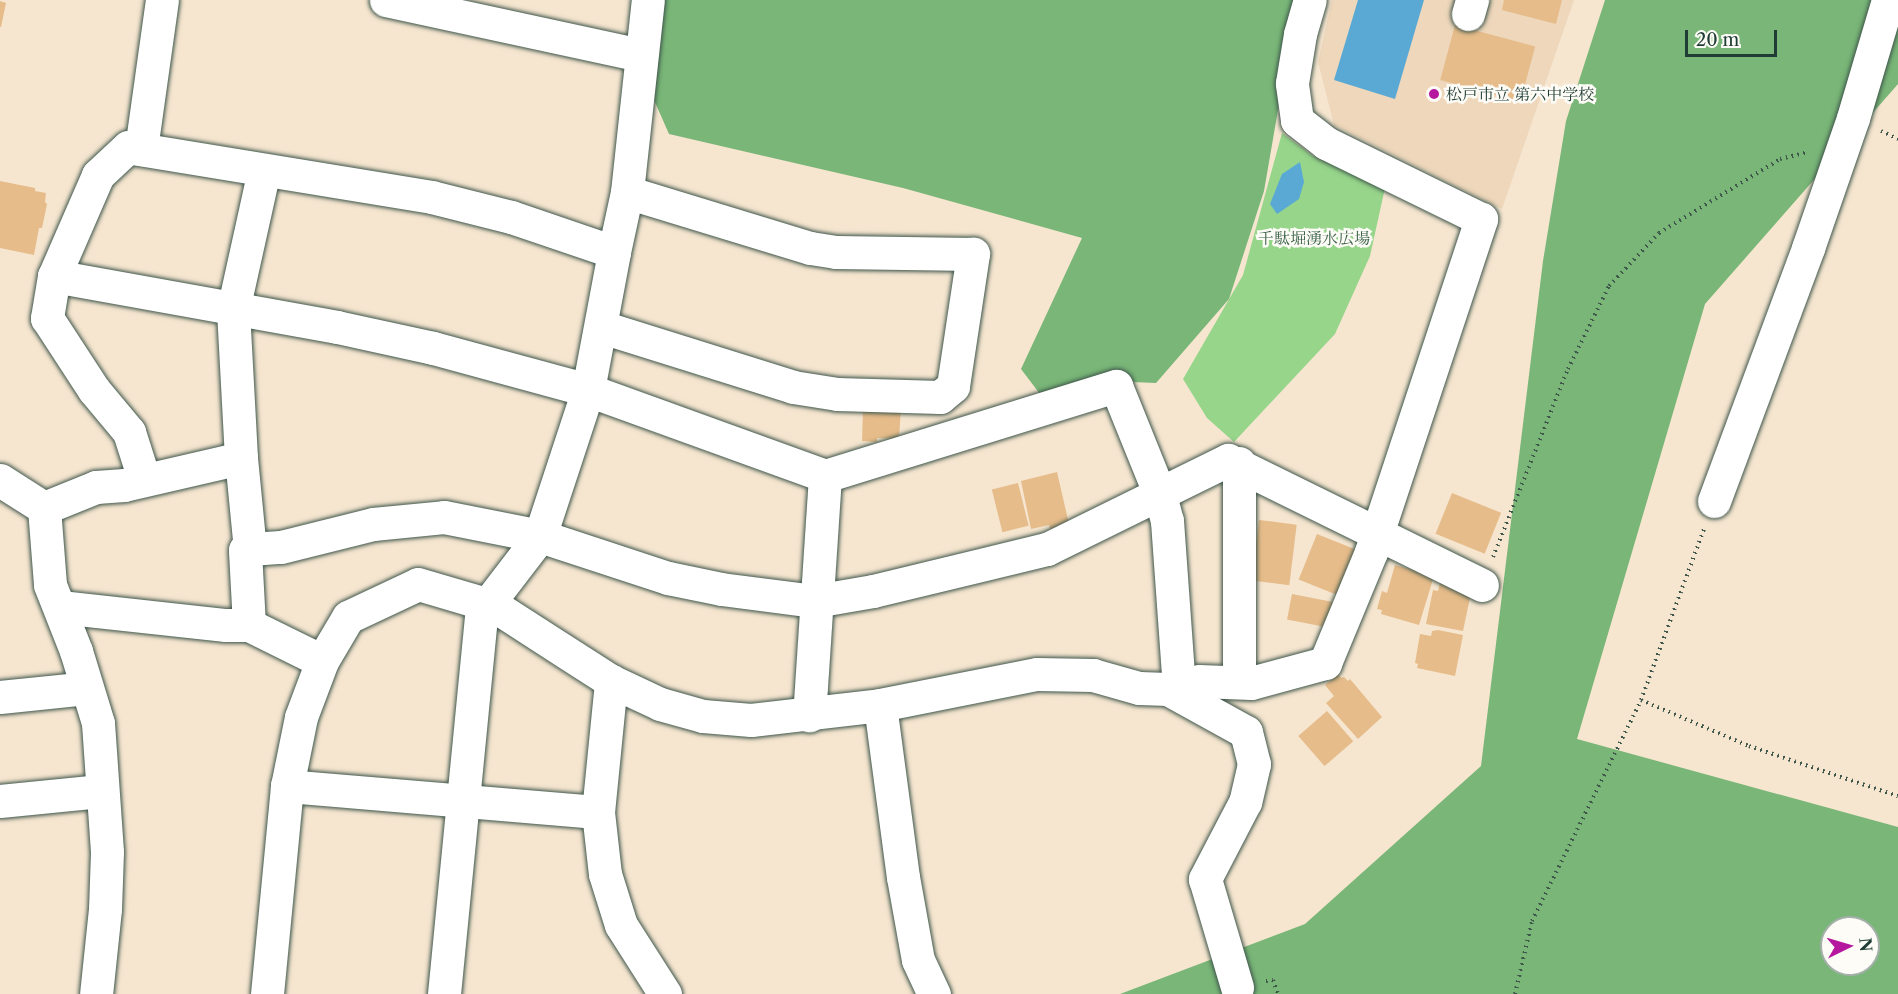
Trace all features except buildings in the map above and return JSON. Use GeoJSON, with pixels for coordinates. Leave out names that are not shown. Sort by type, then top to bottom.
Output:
{"type":"FeatureCollection","features":[{"type":"Feature","properties":{"kind":"street"},"geometry":{"type":"LineString","coordinates":[[141,149],[162,0]]}},
{"type":"Feature","properties":{"kind":"street"},"geometry":{"type":"LineString","coordinates":[[386,0],[641,55]]}},
{"type":"Feature","properties":{"kind":"street"},"geometry":{"type":"LineString","coordinates":[[444,994],[485,604],[540,536],[588,390],[627,192],[648,0]]}},
{"type":"Feature","properties":{"kind":"street"},"geometry":{"type":"LineString","coordinates":[[267,994],[287,786],[301,717],[322,661],[348,617],[418,584],[496,608],[611,681],[660,704],[703,716],[751,720],[809,715],[880,705],[1037,674],[1093,675],[1139,688],[1173,688],[1199,681],[1251,683],[1325,663],[1371,552],[1376,531],[1481,219],[1326,143],[1297,120],[1292,83],[1300,34],[1310,0]]}},
{"type":"Feature","properties":{"kind":"street"},"geometry":{"type":"LineString","coordinates":[[1714,501],[1808,248],[1850,124],[1888,0]]}},
{"type":"Feature","properties":{"kind":"street"},"geometry":{"type":"LineString","coordinates":[[144,478],[129,432],[94,390],[47,318],[54,276],[98,175],[128,147],[432,196],[511,217],[614,252]]}},
{"type":"Feature","properties":{"kind":"street"},"geometry":{"type":"LineString","coordinates":[[250,549],[241,458],[233,310],[264,170]]}},
{"type":"Feature","properties":{"kind":"street"},"geometry":{"type":"LineString","coordinates":[[627,192],[819,249],[836,252],[973,255],[953,386],[972,428]]}},
{"type":"Feature","properties":{"kind":"street"},"geometry":{"type":"LineString","coordinates":[[54,276],[337,327],[433,348],[588,390],[825,476],[972,428],[1116,387],[1160,495],[1167,521],[1173,688]]}},
{"type":"Feature","properties":{"kind":"street"},"geometry":{"type":"LineString","coordinates":[[602,327],[804,388],[837,394],[940,397],[953,386]]}},
{"type":"Feature","properties":{"kind":"street"},"geometry":{"type":"LineString","coordinates":[[44,508],[96,487],[124,485],[144,478],[241,458]]}},
{"type":"Feature","properties":{"kind":"street"},"geometry":{"type":"LineString","coordinates":[[249,625],[245,550],[282,547],[373,524],[444,518],[540,536],[668,578],[722,589],[815,601],[873,591],[1047,549],[1228,460],[1239,463],[1482,585]]}},
{"type":"Feature","properties":{"kind":"street"},"geometry":{"type":"LineString","coordinates":[[1239,463],[1239,682]]}},
{"type":"Feature","properties":{"kind":"street"},"geometry":{"type":"LineString","coordinates":[[809,715],[825,476]]}},
{"type":"Feature","properties":{"kind":"street"},"geometry":{"type":"LineString","coordinates":[[0,480],[44,508]]}},
{"type":"Feature","properties":{"kind":"street"},"geometry":{"type":"LineString","coordinates":[[44,508],[50,585],[60,607],[98,723],[105,853],[105,909],[96,994]]}},
{"type":"Feature","properties":{"kind":"street"},"geometry":{"type":"LineString","coordinates":[[60,607],[226,625],[249,625],[322,661]]}},
{"type":"Feature","properties":{"kind":"street"},"geometry":{"type":"LineString","coordinates":[[611,681],[598,812],[604,874],[621,925],[651,990]]}},
{"type":"Feature","properties":{"kind":"street"},"geometry":{"type":"LineString","coordinates":[[0,697],[87,688]]}},
{"type":"Feature","properties":{"kind":"street"},"geometry":{"type":"LineString","coordinates":[[1173,688],[1246,732],[1254,764],[1245,802],[1205,879],[1237,987]]}},
{"type":"Feature","properties":{"kind":"street"},"geometry":{"type":"LineString","coordinates":[[880,705],[903,877],[918,960],[934,994]]}},
{"type":"Feature","properties":{"kind":"street"},"geometry":{"type":"LineString","coordinates":[[287,786],[598,812]]}},
{"type":"Feature","properties":{"kind":"street"},"geometry":{"type":"LineString","coordinates":[[0,801],[101,791]]}},
{"type":"Feature","properties":{"kind":"path"},"geometry":{"type":"LineString","coordinates":[[1482,585],[1568,369],[1609,286],[1659,233],[1780,159],[1828,147],[1850,124]]}},
{"type":"Feature","properties":{"kind":"path"},"geometry":{"type":"LineString","coordinates":[[1515,994],[1532,921],[1641,700],[1714,501]]}},
{"type":"Feature","properties":{"kind":"path"},"geometry":{"type":"LineString","coordinates":[[1641,700],[1749,746],[1898,796]]}},
{"type":"Feature","properties":{"kind":"shaded area","name":"松戸市立 第六中学校"},"geometry":{"type":"Polygon","coordinates":[[[1332,0],[1574,0],[1502,209],[1334,125],[1318,62],[1332,0]]]}},
{"type":"Feature","properties":{"kind":"green space"},"geometry":{"type":"Polygon","coordinates":[[[659,0],[1297,0],[1264,191],[1229,299],[1156,383],[1109,381],[1043,398],[1021,369],[1082,238],[903,188],[669,134],[647,84],[659,0]]]}},
{"type":"Feature","properties":{"kind":"green space"},"geometry":{"type":"Polygon","coordinates":[[[1605,0],[1898,0],[1898,84],[1705,304],[1577,739],[1898,827],[1898,994],[1120,994],[1305,924],[1481,766],[1543,261],[1566,121],[1605,0]]]}},
{"type":"Feature","properties":{"kind":"green space","name":"千駄堀湧水広場"},"geometry":{"type":"Polygon","coordinates":[[[1282,133],[1313,156],[1385,188],[1370,256],[1335,334],[1234,442],[1207,418],[1183,379],[1243,275],[1282,133]]]}},
{"type":"Feature","properties":{"kind":"water"},"geometry":{"type":"Polygon","coordinates":[[[1358,0],[1424,0],[1395,99],[1334,80],[1358,0]]]}},
{"type":"Feature","properties":{"kind":"water"},"geometry":{"type":"Polygon","coordinates":[[[1300,162],[1304,182],[1299,199],[1277,214],[1270,204],[1282,174],[1300,162]]]}},
{"type":"Feature","properties":{"kind":"place","name":"松戸市立 第六中学校"},"geometry":{"type":"Point","coordinates":[1434,94]}}]}
